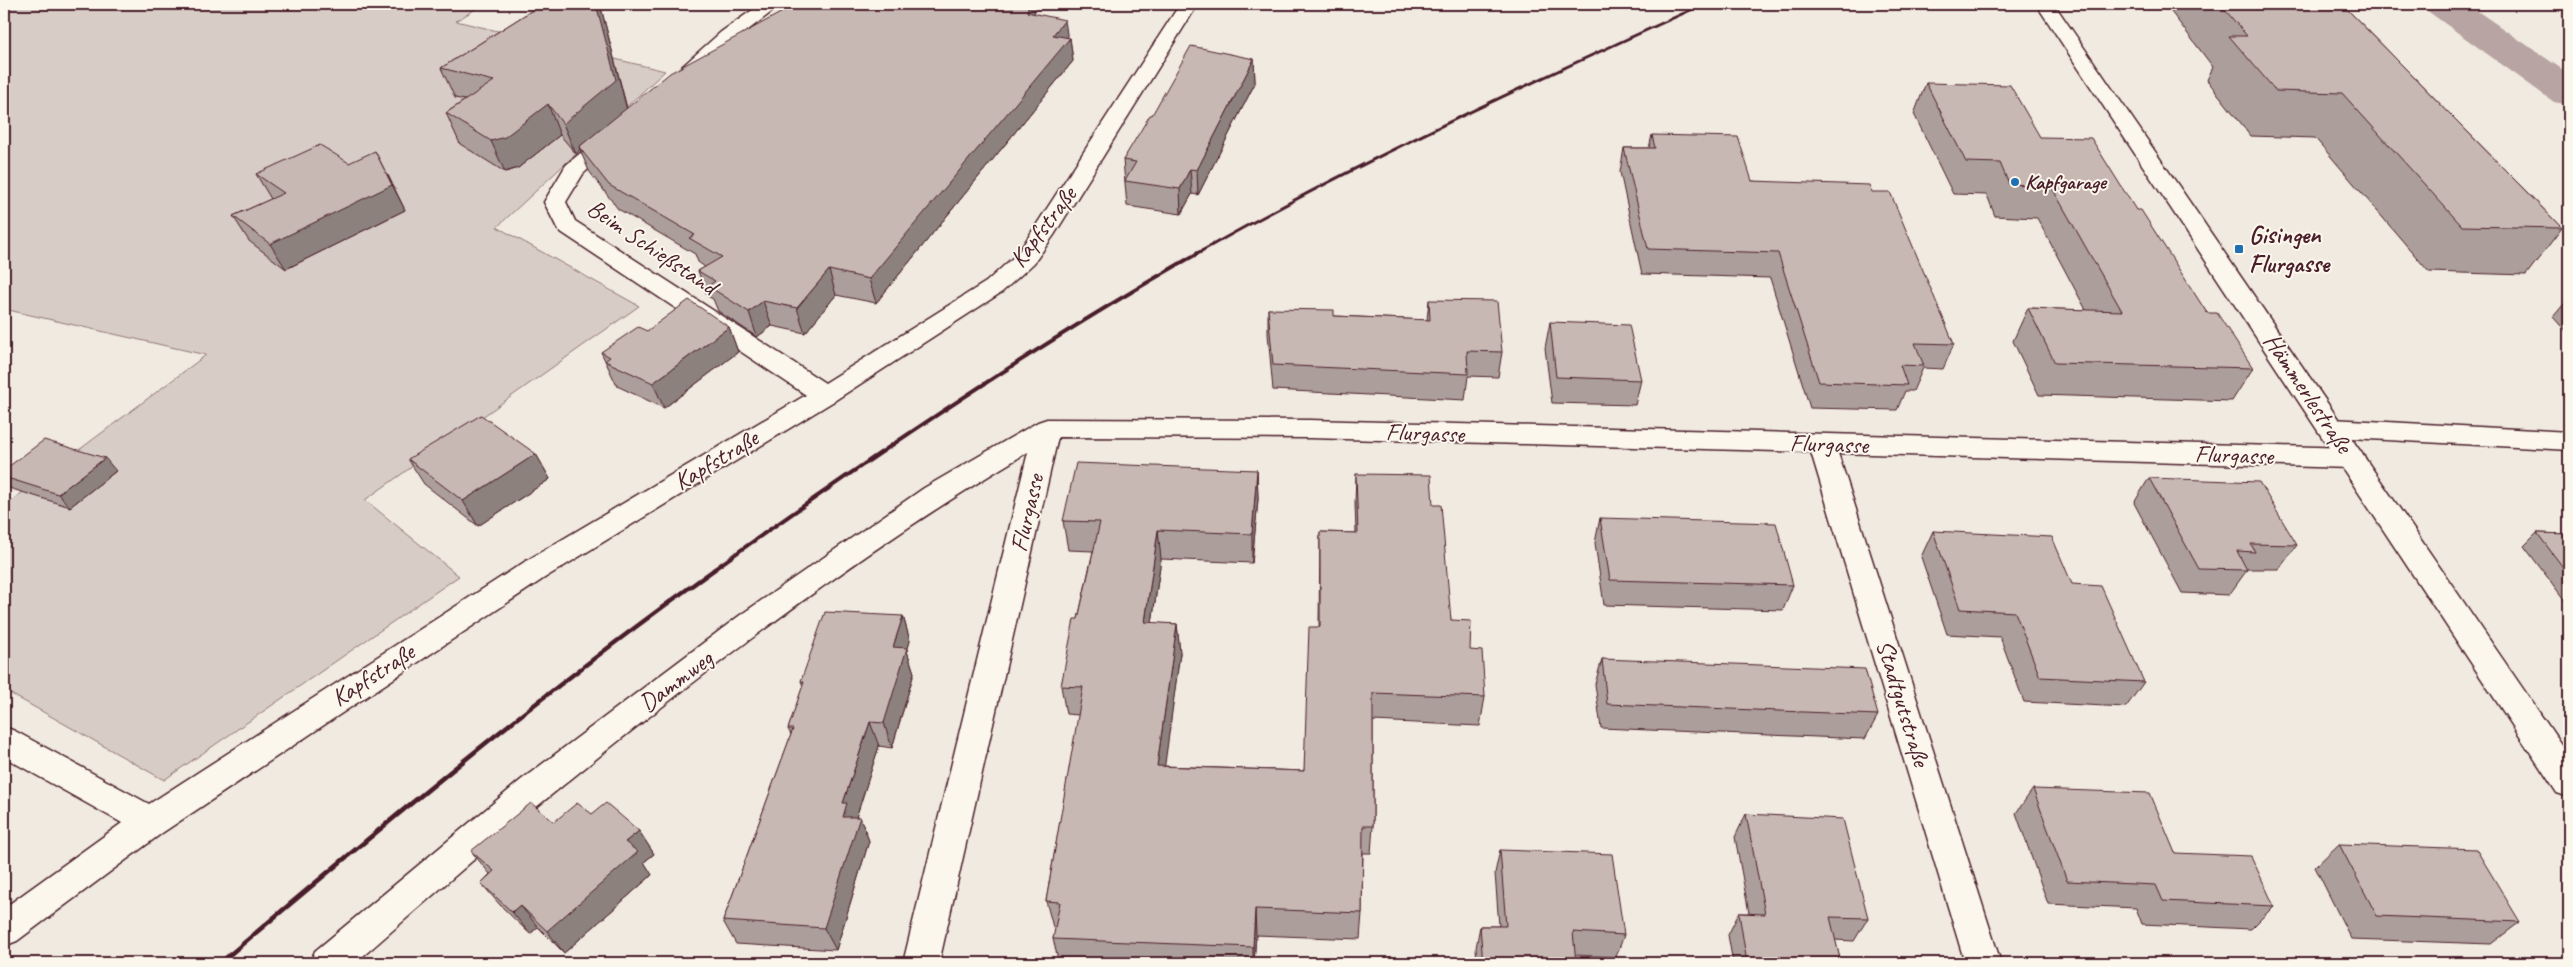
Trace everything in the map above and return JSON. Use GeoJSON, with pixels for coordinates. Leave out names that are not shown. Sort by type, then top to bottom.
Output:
{"type":"FeatureCollection","features":[{"type":"Feature","properties":{"kind":"street"},"geometry":{"type":"LineString","coordinates":[[666,90],[728,36],[773,4]]}},
{"type":"Feature","properties":{"kind":"street","name":"Kapfstraße"},"geometry":{"type":"LineString","coordinates":[[4,929],[150,822],[536,569],[825,395],[994,287],[1026,258],[1052,222],[1189,4]]}},
{"type":"Feature","properties":{"kind":"street","name":"Hämmerlestraße"},"geometry":{"type":"LineString","coordinates":[[2045,4],[2569,783]]}},
{"type":"Feature","properties":{"kind":"street","name":"Beim Schießstand"},"geometry":{"type":"LineString","coordinates":[[630,121],[574,170],[554,202],[566,225],[825,395]]}},
{"type":"Feature","properties":{"kind":"street","name":"Flurgasse"},"geometry":{"type":"LineString","coordinates":[[921,963],[1047,428],[1310,429],[2352,458]]}},
{"type":"Feature","properties":{"kind":"street","name":"Dammweg"},"geometry":{"type":"LineString","coordinates":[[328,963],[533,790],[750,624],[934,494],[1047,428]]}},
{"type":"Feature","properties":{"kind":"street"},"geometry":{"type":"LineString","coordinates":[[2332,428],[2569,441]]}},
{"type":"Feature","properties":{"kind":"street","name":"Stadtgutstraße"},"geometry":{"type":"LineString","coordinates":[[1822,444],[1983,963]]}},
{"type":"Feature","properties":{"kind":"street"},"geometry":{"type":"LineString","coordinates":[[4,741],[150,822]]}},
{"type":"Feature","properties":{"kind":"shaded area"},"geometry":{"type":"Polygon","coordinates":[[[4,4],[484,4],[456,21],[665,71],[497,227],[639,306],[365,500],[459,576],[164,780],[4,690],[4,506],[206,355],[4,309],[4,4]]]}},
{"type":"Feature","properties":{"kind":"building"},"geometry":{"type":"Polygon","coordinates":[[[542,4],[596,4],[616,80],[563,124],[548,104],[505,137],[491,141],[446,113],[494,81],[441,68],[542,4]]]}},
{"type":"Feature","properties":{"kind":"building"},"geometry":{"type":"Polygon","coordinates":[[[797,4],[1029,4],[1027,12],[1065,20],[1053,35],[1070,38],[869,279],[829,270],[797,308],[763,301],[749,312],[708,286],[715,281],[698,271],[722,257],[689,238],[695,235],[609,185],[579,147],[670,73],[797,4]]]}},
{"type":"Feature","properties":{"kind":"building"},"geometry":{"type":"Polygon","coordinates":[[[2220,4],[2342,4],[2562,228],[2462,226],[2342,93],[2276,91],[2229,36],[2247,36],[2220,4]]]}},
{"type":"Feature","properties":{"kind":"building"},"geometry":{"type":"Polygon","coordinates":[[[1191,46],[1254,59],[1197,170],[1190,169],[1180,189],[1125,181],[1136,162],[1123,160],[1150,115],[1152,115],[1191,46]]]}},
{"type":"Feature","properties":{"kind":"building"},"geometry":{"type":"Polygon","coordinates":[[[1926,83],[2010,85],[2040,137],[2091,138],[2136,210],[2141,210],[2207,313],[2217,313],[2253,368],[2055,363],[2028,308],[2122,311],[2051,186],[2009,184],[2000,163],[1966,162],[1926,83]]]}},
{"type":"Feature","properties":{"kind":"building"},"geometry":{"type":"Polygon","coordinates":[[[1652,135],[1738,137],[1752,181],[1869,185],[1872,192],[1890,192],[1954,344],[1915,343],[1924,366],[1900,365],[1907,385],[1819,382],[1778,253],[1648,249],[1624,148],[1655,148],[1652,135]]]}},
{"type":"Feature","properties":{"kind":"building"},"geometry":{"type":"Polygon","coordinates":[[[320,145],[349,163],[375,151],[392,185],[270,244],[233,216],[284,193],[256,174],[320,145]]]}},
{"type":"Feature","properties":{"kind":"building"},"geometry":{"type":"Polygon","coordinates":[[[689,300],[729,327],[653,383],[605,361],[610,357],[601,352],[638,327],[647,331],[689,300]]]}},
{"type":"Feature","properties":{"kind":"building"},"geometry":{"type":"Polygon","coordinates":[[[1429,300],[1497,301],[1502,352],[1467,351],[1468,374],[1273,365],[1268,309],[1334,310],[1334,316],[1430,320],[1429,300]]]}},
{"type":"Feature","properties":{"kind":"building"},"geometry":{"type":"Polygon","coordinates":[[[1550,322],[1629,325],[1641,380],[1556,377],[1550,322]]]}},
{"type":"Feature","properties":{"kind":"building"},"geometry":{"type":"Polygon","coordinates":[[[481,415],[536,454],[463,501],[408,459],[481,415]]]}},
{"type":"Feature","properties":{"kind":"building"},"geometry":{"type":"Polygon","coordinates":[[[44,440],[105,458],[58,494],[4,477],[4,470],[44,440]]]}},
{"type":"Feature","properties":{"kind":"building"},"geometry":{"type":"Polygon","coordinates":[[[1076,463],[1257,470],[1252,534],[1158,530],[1145,622],[1177,624],[1157,766],[1304,771],[1309,627],[1320,627],[1320,532],[1358,533],[1356,474],[1431,475],[1433,505],[1441,505],[1451,620],[1471,621],[1470,650],[1482,651],[1485,697],[1373,693],[1373,826],[1363,826],[1362,913],[1255,909],[1253,947],[1053,939],[1060,902],[1046,901],[1083,687],[1061,686],[1074,619],[1078,619],[1100,522],[1063,521],[1076,463]]]}},
{"type":"Feature","properties":{"kind":"building"},"geometry":{"type":"Polygon","coordinates":[[[2149,478],[2259,482],[2297,545],[2251,544],[2255,552],[2237,551],[2247,570],[2199,569],[2149,478]]]}},
{"type":"Feature","properties":{"kind":"building"},"geometry":{"type":"Polygon","coordinates":[[[1600,518],[1776,523],[1793,585],[1610,580],[1600,518]]]}},
{"type":"Feature","properties":{"kind":"building"},"geometry":{"type":"Polygon","coordinates":[[[1933,531],[2052,537],[2072,584],[2101,586],[2144,682],[2040,677],[2015,612],[1960,609],[1933,531]]]}},
{"type":"Feature","properties":{"kind":"building"},"geometry":{"type":"Polygon","coordinates":[[[2537,533],[2569,534],[2569,575],[2537,533]]]}},
{"type":"Feature","properties":{"kind":"building"},"geometry":{"type":"Polygon","coordinates":[[[825,612],[903,616],[893,647],[907,648],[884,723],[870,722],[843,803],[847,803],[843,817],[860,817],[824,928],[723,921],[793,729],[788,729],[804,682],[801,681],[825,612]]]}},
{"type":"Feature","properties":{"kind":"building"},"geometry":{"type":"Polygon","coordinates":[[[1602,659],[1865,669],[1878,715],[1607,704],[1602,659]]]}},
{"type":"Feature","properties":{"kind":"building"},"geometry":{"type":"Polygon","coordinates":[[[2033,789],[2150,793],[2175,853],[2251,856],[2274,906],[2163,901],[2156,885],[2067,881],[2033,789]]]}},
{"type":"Feature","properties":{"kind":"building"},"geometry":{"type":"Polygon","coordinates":[[[531,803],[554,822],[577,803],[592,814],[606,803],[639,831],[625,842],[638,852],[547,931],[520,905],[512,912],[481,883],[494,871],[471,851],[531,803]]]}},
{"type":"Feature","properties":{"kind":"building"},"geometry":{"type":"Polygon","coordinates":[[[1746,814],[1843,819],[1868,918],[1830,917],[1841,963],[1747,963],[1739,913],[1765,914],[1746,814]]]}},
{"type":"Feature","properties":{"kind":"building"},"geometry":{"type":"Polygon","coordinates":[[[2339,844],[2476,849],[2520,922],[2377,916],[2339,844]]]}},
{"type":"Feature","properties":{"kind":"building"},"geometry":{"type":"Polygon","coordinates":[[[1500,850],[1612,854],[1624,935],[1573,932],[1576,963],[1483,963],[1480,926],[1506,926],[1500,850]]]}},
{"type":"Feature","properties":{"kind":"building"},"geometry":{"type":"Polygon","coordinates":[[[360,956],[377,963],[354,963],[360,956]]]}},
{"type":"Feature","properties":{"kind":"waterway"},"geometry":{"type":"LineString","coordinates":[[2442,4],[2569,93]]}},
{"type":"Feature","properties":{"kind":"railway"},"geometry":{"type":"LineString","coordinates":[[1198,253],[1384,154],[1704,4]]}},
{"type":"Feature","properties":{"kind":"railway"},"geometry":{"type":"LineString","coordinates":[[713,570],[832,486],[1013,365],[1200,252]]}},
{"type":"Feature","properties":{"kind":"railway"},"geometry":{"type":"LineString","coordinates":[[220,963],[463,761],[588,663],[715,569]]}},
{"type":"Feature","properties":{"kind":"place","name":"Kapfgarage"},"geometry":{"type":"Point","coordinates":[2015,182]}},
{"type":"Feature","properties":{"kind":"place","name":"Gisingen Flurgasse"},"geometry":{"type":"Point","coordinates":[2239,249]}}]}
